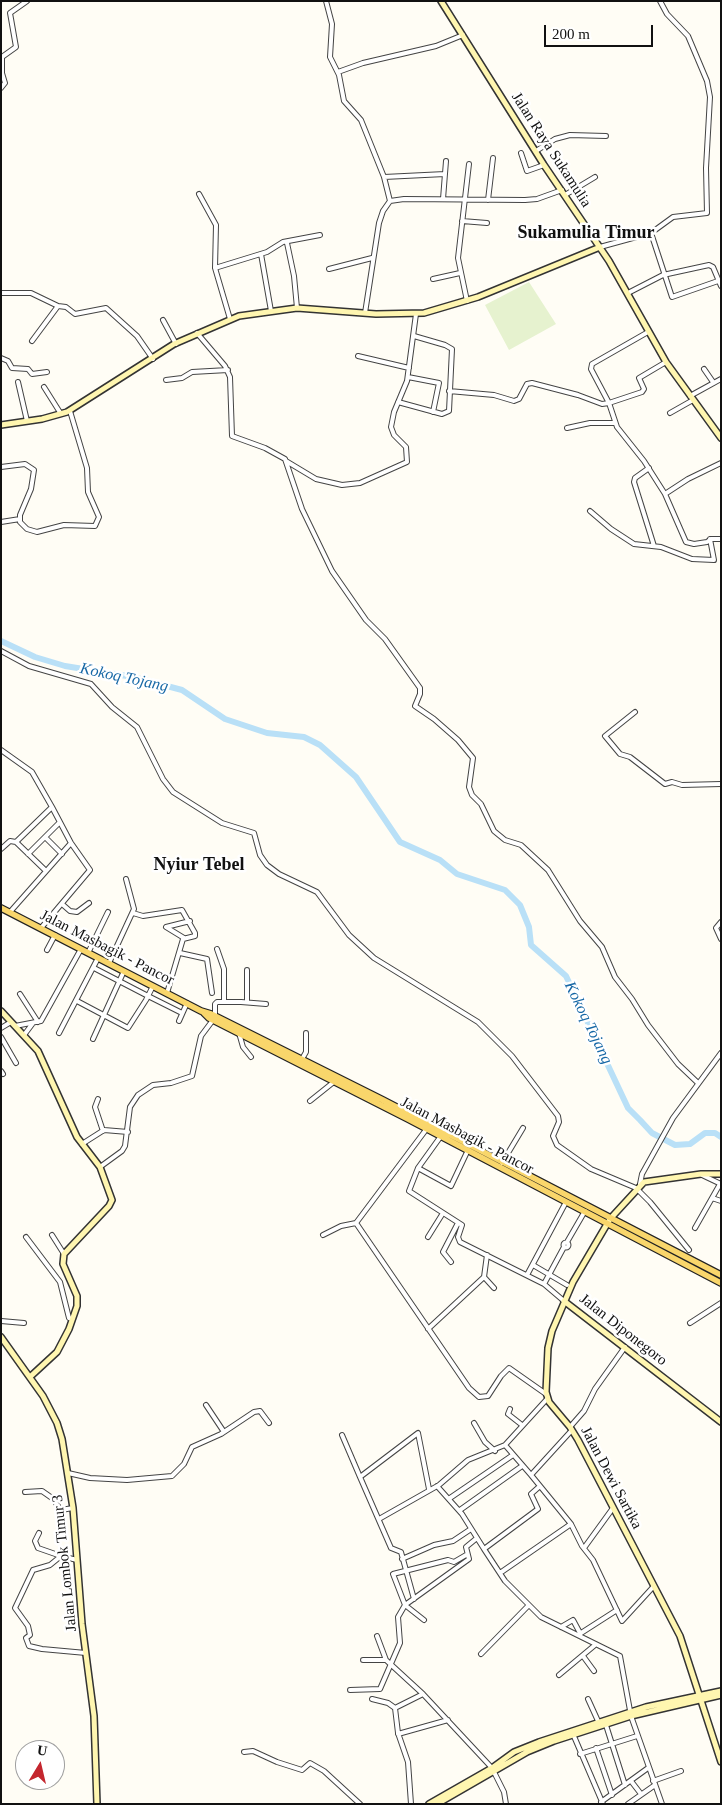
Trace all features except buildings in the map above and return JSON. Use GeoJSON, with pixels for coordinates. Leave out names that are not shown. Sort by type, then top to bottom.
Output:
{"type":"FeatureCollection","features":[{"type":"Feature","properties":{"kind":"main road","name":"Jalan Masbagik - Pancor"},"geometry":{"type":"LineString","coordinates":[[1,908],[187,1003],[239,1033],[301,1062],[335,1081],[358,1090]]}},
{"type":"Feature","properties":{"kind":"main road","name":"Jalan Masbagik - Pancor"},"geometry":{"type":"LineString","coordinates":[[214,1018],[502,1163],[721,1283]]}},
{"type":"Feature","properties":{"kind":"main road","name":"Jalan Masbagik - Pancor"},"geometry":{"type":"LineString","coordinates":[[428,1127],[441,1136],[585,1212],[609,1221],[721,1275]]}},
{"type":"Feature","properties":{"kind":"street"},"geometry":{"type":"LineString","coordinates":[[1,88],[5,83],[2,73],[2,57],[16,47],[10,13],[27,1]]}},
{"type":"Feature","properties":{"kind":"street"},"geometry":{"type":"LineString","coordinates":[[326,1],[332,24],[328,52],[338,72],[344,101],[361,120],[384,178],[390,201],[381,216],[372,258],[365,313]]}},
{"type":"Feature","properties":{"kind":"street","name":"Jalan Raya Sukamulia"},"geometry":{"type":"LineString","coordinates":[[441,1],[544,165],[600,247],[666,362],[721,438]]}},
{"type":"Feature","properties":{"kind":"street"},"geometry":{"type":"LineString","coordinates":[[1,425],[61,414],[70,410],[176,344],[230,319],[297,308],[365,313],[416,314],[467,302],[600,247],[652,233],[670,218],[702,215],[707,212],[706,168],[710,97],[706,81],[688,36],[667,14],[660,1]]}},
{"type":"Feature","properties":{"kind":"street"},"geometry":{"type":"LineString","coordinates":[[338,72],[363,63],[436,46],[463,35]]}},
{"type":"Feature","properties":{"kind":"street"},"geometry":{"type":"LineString","coordinates":[[536,151],[555,139],[570,134],[606,136]]}},
{"type":"Feature","properties":{"kind":"street"},"geometry":{"type":"LineString","coordinates":[[521,153],[526,170],[544,165]]}},
{"type":"Feature","properties":{"kind":"street"},"geometry":{"type":"LineString","coordinates":[[488,200],[493,158]]}},
{"type":"Feature","properties":{"kind":"street"},"geometry":{"type":"LineString","coordinates":[[443,200],[446,161]]}},
{"type":"Feature","properties":{"kind":"street"},"geometry":{"type":"LineString","coordinates":[[467,302],[460,273],[458,253],[469,164]]}},
{"type":"Feature","properties":{"kind":"street"},"geometry":{"type":"LineString","coordinates":[[384,178],[445,174]]}},
{"type":"Feature","properties":{"kind":"street"},"geometry":{"type":"LineString","coordinates":[[565,195],[595,177]]}},
{"type":"Feature","properties":{"kind":"street"},"geometry":{"type":"LineString","coordinates":[[390,201],[404,199],[532,200],[562,190]]}},
{"type":"Feature","properties":{"kind":"street"},"geometry":{"type":"LineString","coordinates":[[200,194],[216,225],[215,268],[230,319]]}},
{"type":"Feature","properties":{"kind":"street"},"geometry":{"type":"LineString","coordinates":[[462,221],[487,223]]}},
{"type":"Feature","properties":{"kind":"street"},"geometry":{"type":"LineString","coordinates":[[652,233],[663,275],[672,297],[718,282]]}},
{"type":"Feature","properties":{"kind":"street"},"geometry":{"type":"LineString","coordinates":[[215,268],[261,254],[287,243],[320,235]]}},
{"type":"Feature","properties":{"kind":"street"},"geometry":{"type":"LineString","coordinates":[[287,243],[294,276],[297,308]]}},
{"type":"Feature","properties":{"kind":"street"},"geometry":{"type":"LineString","coordinates":[[261,254],[271,311]]}},
{"type":"Feature","properties":{"kind":"street"},"geometry":{"type":"LineString","coordinates":[[329,269],[372,258]]}},
{"type":"Feature","properties":{"kind":"street"},"geometry":{"type":"LineString","coordinates":[[628,294],[663,275],[711,265],[721,286]]}},
{"type":"Feature","properties":{"kind":"street"},"geometry":{"type":"LineString","coordinates":[[433,279],[460,273]]}},
{"type":"Feature","properties":{"kind":"street"},"geometry":{"type":"LineString","coordinates":[[1,293],[31,293],[58,306],[66,307],[76,314],[106,308],[137,336],[153,359]]}},
{"type":"Feature","properties":{"kind":"street"},"geometry":{"type":"LineString","coordinates":[[32,341],[58,306]]}},
{"type":"Feature","properties":{"kind":"street"},"geometry":{"type":"LineString","coordinates":[[197,333],[228,370],[231,382],[232,436],[281,456],[316,479],[342,485],[360,483],[406,463],[406,447],[394,435],[391,428],[398,402],[408,377],[416,314]]}},
{"type":"Feature","properties":{"kind":"street"},"geometry":{"type":"LineString","coordinates":[[162,320],[176,344]]}},
{"type":"Feature","properties":{"kind":"street"},"geometry":{"type":"LineString","coordinates":[[648,332],[592,364],[592,369],[609,403],[615,423],[649,468],[665,494],[686,542],[694,544],[708,542],[710,539],[721,539]]}},
{"type":"Feature","properties":{"kind":"street"},"geometry":{"type":"LineString","coordinates":[[398,402],[433,412],[445,414],[448,412],[452,349],[414,336]]}},
{"type":"Feature","properties":{"kind":"street"},"geometry":{"type":"LineString","coordinates":[[358,356],[409,368]]}},
{"type":"Feature","properties":{"kind":"street"},"geometry":{"type":"LineString","coordinates":[[1,358],[12,368],[28,369],[32,374],[47,372]]}},
{"type":"Feature","properties":{"kind":"street"},"geometry":{"type":"LineString","coordinates":[[449,391],[494,395],[514,401],[519,399],[527,384],[532,383],[578,395],[602,404],[642,392],[644,389],[639,378],[666,362]]}},
{"type":"Feature","properties":{"kind":"street"},"geometry":{"type":"LineString","coordinates":[[704,369],[713,382]]}},
{"type":"Feature","properties":{"kind":"street"},"geometry":{"type":"LineString","coordinates":[[166,380],[182,378],[192,372],[228,370]]}},
{"type":"Feature","properties":{"kind":"street"},"geometry":{"type":"LineString","coordinates":[[408,377],[450,385]]}},
{"type":"Feature","properties":{"kind":"street"},"geometry":{"type":"LineString","coordinates":[[670,413],[713,382],[721,379]]}},
{"type":"Feature","properties":{"kind":"street"},"geometry":{"type":"LineString","coordinates":[[18,382],[27,421]]}},
{"type":"Feature","properties":{"kind":"street"},"geometry":{"type":"LineString","coordinates":[[433,412],[439,383]]}},
{"type":"Feature","properties":{"kind":"street"},"geometry":{"type":"LineString","coordinates":[[44,387],[61,414]]}},
{"type":"Feature","properties":{"kind":"street"},"geometry":{"type":"LineString","coordinates":[[1,468],[25,464],[34,470],[31,489],[20,519],[23,525],[37,532],[64,525],[95,526],[99,521],[98,512],[88,492],[87,468],[70,410]]}},
{"type":"Feature","properties":{"kind":"street"},"geometry":{"type":"LineString","coordinates":[[567,428],[590,423],[615,423]]}},
{"type":"Feature","properties":{"kind":"street"},"geometry":{"type":"LineString","coordinates":[[286,461],[302,509],[332,571],[366,620],[384,639],[420,688],[420,694],[415,706],[434,719],[458,740],[474,758],[469,788],[472,795],[482,804],[494,831],[505,840],[521,845],[548,870],[580,922],[602,947],[616,977],[648,1025],[678,1064],[698,1083]]}},
{"type":"Feature","properties":{"kind":"street"},"geometry":{"type":"LineString","coordinates":[[665,494],[688,479],[721,463]]}},
{"type":"Feature","properties":{"kind":"street"},"geometry":{"type":"LineString","coordinates":[[649,468],[635,478],[634,482],[654,546]]}},
{"type":"Feature","properties":{"kind":"street"},"geometry":{"type":"LineString","coordinates":[[590,511],[629,541],[640,546],[654,546],[692,559],[712,560],[714,554],[710,539]]}},
{"type":"Feature","properties":{"kind":"street"},"geometry":{"type":"LineString","coordinates":[[1,522],[20,519]]}},
{"type":"Feature","properties":{"kind":"street"},"geometry":{"type":"LineString","coordinates":[[1,651],[35,669],[71,679],[88,681],[112,707],[138,727],[162,779],[173,792],[222,823],[254,833],[260,855],[267,865],[279,874],[317,892],[349,935],[374,958],[478,1022],[512,1056],[558,1116],[559,1122],[553,1136],[557,1145],[591,1169],[636,1188],[650,1202],[689,1250]]}},
{"type":"Feature","properties":{"kind":"street"},"geometry":{"type":"LineString","coordinates":[[635,712],[605,736],[620,754],[630,757],[666,785],[672,782],[682,786],[721,784]]}},
{"type":"Feature","properties":{"kind":"street"},"geometry":{"type":"LineString","coordinates":[[1,750],[32,772],[71,844],[90,871],[41,928]]}},
{"type":"Feature","properties":{"kind":"street"},"geometry":{"type":"LineString","coordinates":[[16,842],[52,807]]}},
{"type":"Feature","properties":{"kind":"street"},"geometry":{"type":"LineString","coordinates":[[28,854],[59,823]]}},
{"type":"Feature","properties":{"kind":"street"},"geometry":{"type":"LineString","coordinates":[[45,837],[62,854]]}},
{"type":"Feature","properties":{"kind":"street"},"geometry":{"type":"LineString","coordinates":[[1,849],[10,841],[16,842],[46,872]]}},
{"type":"Feature","properties":{"kind":"street"},"geometry":{"type":"LineString","coordinates":[[10,912],[71,844]]}},
{"type":"Feature","properties":{"kind":"street"},"geometry":{"type":"LineString","coordinates":[[109,963],[133,913],[134,908],[126,879]]}},
{"type":"Feature","properties":{"kind":"street"},"geometry":{"type":"LineString","coordinates":[[62,904],[70,911],[77,912],[89,902]]}},
{"type":"Feature","properties":{"kind":"street"},"geometry":{"type":"LineString","coordinates":[[133,913],[144,916],[181,910],[190,921],[196,935],[184,938],[169,931],[166,926],[190,921]]}},
{"type":"Feature","properties":{"kind":"street"},"geometry":{"type":"LineString","coordinates":[[88,953],[108,912]]}},
{"type":"Feature","properties":{"kind":"street"},"geometry":{"type":"LineString","coordinates":[[721,922],[716,928],[721,939]]}},
{"type":"Feature","properties":{"kind":"street"},"geometry":{"type":"LineString","coordinates":[[47,950],[54,935]]}},
{"type":"Feature","properties":{"kind":"street"},"geometry":{"type":"LineString","coordinates":[[167,993],[184,938]]}},
{"type":"Feature","properties":{"kind":"street"},"geometry":{"type":"LineString","coordinates":[[1,1028],[13,1024],[38,1022],[44,1016],[81,949]]}},
{"type":"Feature","properties":{"kind":"street"},"geometry":{"type":"LineString","coordinates":[[217,949],[224,967],[224,1001]]}},
{"type":"Feature","properties":{"kind":"street"},"geometry":{"type":"LineString","coordinates":[[180,953],[207,959],[212,993]]}},
{"type":"Feature","properties":{"kind":"street"},"geometry":{"type":"LineString","coordinates":[[59,1033],[98,958]]}},
{"type":"Feature","properties":{"kind":"street"},"geometry":{"type":"LineString","coordinates":[[94,968],[182,1013]]}},
{"type":"Feature","properties":{"kind":"street"},"geometry":{"type":"LineString","coordinates":[[246,1002],[247,970]]}},
{"type":"Feature","properties":{"kind":"street"},"geometry":{"type":"LineString","coordinates":[[93,1039],[124,971]]}},
{"type":"Feature","properties":{"kind":"street"},"geometry":{"type":"LineString","coordinates":[[77,1001],[103,1017],[123,1027],[131,1028],[153,986]]}},
{"type":"Feature","properties":{"kind":"street"},"geometry":{"type":"LineString","coordinates":[[20,994],[38,1022]]}},
{"type":"Feature","properties":{"kind":"street"},"geometry":{"type":"LineString","coordinates":[[100,1167],[124,1149],[128,1132],[130,1107],[138,1095],[153,1085],[178,1082],[192,1076],[201,1036],[214,1018],[215,1004],[224,1001],[266,1004]]}},
{"type":"Feature","properties":{"kind":"street"},"geometry":{"type":"LineString","coordinates":[[179,1021],[187,1003]]}},
{"type":"Feature","properties":{"kind":"street"},"geometry":{"type":"LineString","coordinates":[[1,1011],[38,1051],[81,1145],[100,1167],[112,1198],[111,1204],[64,1254],[63,1264],[77,1299],[72,1319],[54,1355],[31,1376]]}},
{"type":"Feature","properties":{"kind":"street"},"geometry":{"type":"LineString","coordinates":[[24,1035],[33,1023]]}},
{"type":"Feature","properties":{"kind":"street"},"geometry":{"type":"LineString","coordinates":[[239,1033],[243,1047],[250,1057]]}},
{"type":"Feature","properties":{"kind":"street"},"geometry":{"type":"LineString","coordinates":[[301,1062],[306,1052],[306,1033]]}},
{"type":"Feature","properties":{"kind":"street"},"geometry":{"type":"LineString","coordinates":[[1,1037],[16,1063]]}},
{"type":"Feature","properties":{"kind":"street"},"geometry":{"type":"LineString","coordinates":[[640,1184],[642,1174],[666,1131],[721,1052]]}},
{"type":"Feature","properties":{"kind":"street"},"geometry":{"type":"LineString","coordinates":[[310,1101],[335,1081]]}},
{"type":"Feature","properties":{"kind":"street"},"geometry":{"type":"LineString","coordinates":[[98,1099],[95,1107],[104,1131]]}},
{"type":"Feature","properties":{"kind":"street"},"geometry":{"type":"LineString","coordinates":[[323,1235],[342,1226],[356,1223],[428,1127]]}},
{"type":"Feature","properties":{"kind":"street"},"geometry":{"type":"LineString","coordinates":[[502,1163],[523,1128]]}},
{"type":"Feature","properties":{"kind":"street"},"geometry":{"type":"LineString","coordinates":[[81,1145],[104,1131],[128,1132]]}},
{"type":"Feature","properties":{"kind":"street"},"geometry":{"type":"LineString","coordinates":[[441,1136],[418,1168],[409,1191],[458,1223],[443,1252],[451,1262]]}},
{"type":"Feature","properties":{"kind":"street"},"geometry":{"type":"LineString","coordinates":[[418,1168],[451,1186],[468,1150]]}},
{"type":"Feature","properties":{"kind":"street"},"geometry":{"type":"LineString","coordinates":[[695,1228],[720,1184],[701,1174]]}},
{"type":"Feature","properties":{"kind":"street"},"geometry":{"type":"LineString","coordinates":[[379,1519],[437,1486],[468,1460],[506,1444],[546,1396],[549,1340],[564,1300],[609,1221],[636,1188],[648,1181],[701,1174],[721,1174]]}},
{"type":"Feature","properties":{"kind":"street"},"geometry":{"type":"LineString","coordinates":[[712,1198],[721,1201]]}},
{"type":"Feature","properties":{"kind":"street"},"geometry":{"type":"LineString","coordinates":[[527,1275],[566,1202]]}},
{"type":"Feature","properties":{"kind":"street"},"geometry":{"type":"LineString","coordinates":[[544,1284],[564,1247],[568,1246],[567,1242],[585,1212]]}},
{"type":"Feature","properties":{"kind":"street"},"geometry":{"type":"LineString","coordinates":[[428,1237],[443,1213]]}},
{"type":"Feature","properties":{"kind":"street"},"geometry":{"type":"LineString","coordinates":[[356,1223],[464,1383],[479,1396],[488,1396],[500,1376],[509,1368],[546,1396]]}},
{"type":"Feature","properties":{"kind":"street","name":"Jalan Diponegoro"},"geometry":{"type":"LineString","coordinates":[[458,1223],[462,1226],[458,1237],[460,1242],[544,1284],[721,1422]]}},
{"type":"Feature","properties":{"kind":"street"},"geometry":{"type":"LineString","coordinates":[[52,1236],[64,1254]]}},
{"type":"Feature","properties":{"kind":"street"},"geometry":{"type":"LineString","coordinates":[[26,1237],[35,1253],[60,1282],[69,1317],[72,1319]]}},
{"type":"Feature","properties":{"kind":"street"},"geometry":{"type":"LineString","coordinates":[[428,1329],[484,1277],[488,1255]]}},
{"type":"Feature","properties":{"kind":"street"},"geometry":{"type":"LineString","coordinates":[[533,1265],[568,1285]]}},
{"type":"Feature","properties":{"kind":"street"},"geometry":{"type":"LineString","coordinates":[[484,1277],[494,1288]]}},
{"type":"Feature","properties":{"kind":"street"},"geometry":{"type":"LineString","coordinates":[[690,1322],[721,1303]]}},
{"type":"Feature","properties":{"kind":"street"},"geometry":{"type":"LineString","coordinates":[[1,1321],[24,1323]]}},
{"type":"Feature","properties":{"kind":"street","name":"Jalan Lombok Timur 3"},"geometry":{"type":"LineString","coordinates":[[1,1337],[31,1376],[60,1429],[73,1508],[86,1653],[94,1716],[97,1804]]}},
{"type":"Feature","properties":{"kind":"street"},"geometry":{"type":"LineString","coordinates":[[531,1475],[571,1429],[584,1411],[595,1389],[625,1347]]}},
{"type":"Feature","properties":{"kind":"street","name":"Jalan Dewi Sartika"},"geometry":{"type":"LineString","coordinates":[[546,1396],[571,1429],[683,1643],[721,1762]]}},
{"type":"Feature","properties":{"kind":"street"},"geometry":{"type":"LineString","coordinates":[[206,1405],[224,1432]]}},
{"type":"Feature","properties":{"kind":"street"},"geometry":{"type":"LineString","coordinates":[[510,1409],[508,1414],[522,1425]]}},
{"type":"Feature","properties":{"kind":"street"},"geometry":{"type":"LineString","coordinates":[[68,1473],[90,1478],[127,1480],[172,1476],[184,1464],[192,1447],[224,1432],[257,1410],[262,1412],[270,1423]]}},
{"type":"Feature","properties":{"kind":"street"},"geometry":{"type":"LineString","coordinates":[[474,1423],[485,1442],[495,1450]]}},
{"type":"Feature","properties":{"kind":"street"},"geometry":{"type":"LineString","coordinates":[[360,1477],[418,1433],[422,1445],[429,1489]]}},
{"type":"Feature","properties":{"kind":"street"},"geometry":{"type":"LineString","coordinates":[[342,1435],[391,1548],[399,1550],[414,1599]]}},
{"type":"Feature","properties":{"kind":"street"},"geometry":{"type":"LineString","coordinates":[[506,1444],[513,1455],[571,1524],[593,1560],[622,1621],[654,1586]]}},
{"type":"Feature","properties":{"kind":"street"},"geometry":{"type":"LineString","coordinates":[[450,1498],[513,1455]]}},
{"type":"Feature","properties":{"kind":"street"},"geometry":{"type":"LineString","coordinates":[[460,1510],[522,1466]]}},
{"type":"Feature","properties":{"kind":"street"},"geometry":{"type":"LineString","coordinates":[[437,1486],[460,1510],[500,1573],[528,1606],[541,1617],[579,1634],[620,1656],[630,1714],[662,1804]]}},
{"type":"Feature","properties":{"kind":"street"},"geometry":{"type":"LineString","coordinates":[[484,1549],[538,1509],[531,1494],[540,1486]]}},
{"type":"Feature","properties":{"kind":"street"},"geometry":{"type":"LineString","coordinates":[[25,1492],[35,1490],[46,1493],[62,1510],[73,1508]]}},
{"type":"Feature","properties":{"kind":"street"},"geometry":{"type":"LineString","coordinates":[[584,1548],[613,1508]]}},
{"type":"Feature","properties":{"kind":"street"},"geometry":{"type":"LineString","coordinates":[[500,1573],[571,1524]]}},
{"type":"Feature","properties":{"kind":"street"},"geometry":{"type":"LineString","coordinates":[[402,1559],[434,1545],[453,1541],[471,1529]]}},
{"type":"Feature","properties":{"kind":"street"},"geometry":{"type":"LineString","coordinates":[[39,1533],[35,1541],[38,1548],[77,1560]]}},
{"type":"Feature","properties":{"kind":"street"},"geometry":{"type":"LineString","coordinates":[[350,1690],[380,1689],[400,1640],[398,1617],[405,1605],[469,1559],[466,1555],[466,1547],[477,1538]]}},
{"type":"Feature","properties":{"kind":"street"},"geometry":{"type":"LineString","coordinates":[[424,1620],[405,1605],[393,1575],[448,1560],[454,1562],[466,1555]]}},
{"type":"Feature","properties":{"kind":"street"},"geometry":{"type":"LineString","coordinates":[[62,1556],[50,1565],[33,1570],[16,1608],[28,1626],[30,1635],[26,1638],[29,1646],[86,1653]]}},
{"type":"Feature","properties":{"kind":"street"},"geometry":{"type":"LineString","coordinates":[[481,1654],[528,1606]]}},
{"type":"Feature","properties":{"kind":"street"},"geometry":{"type":"LineString","coordinates":[[579,1634],[617,1610]]}},
{"type":"Feature","properties":{"kind":"street"},"geometry":{"type":"LineString","coordinates":[[561,1627],[573,1620],[579,1634]]}},
{"type":"Feature","properties":{"kind":"street"},"geometry":{"type":"LineString","coordinates":[[377,1636],[386,1660],[423,1694],[493,1770],[504,1792],[506,1804]]}},
{"type":"Feature","properties":{"kind":"street"},"geometry":{"type":"LineString","coordinates":[[559,1675],[595,1644]]}},
{"type":"Feature","properties":{"kind":"street"},"geometry":{"type":"LineString","coordinates":[[583,1656],[594,1671]]}},
{"type":"Feature","properties":{"kind":"street"},"geometry":{"type":"LineString","coordinates":[[363,1660],[386,1660]]}},
{"type":"Feature","properties":{"kind":"street"},"geometry":{"type":"LineString","coordinates":[[437,1804],[509,1759],[540,1744],[630,1714],[721,1691]]}},
{"type":"Feature","properties":{"kind":"street"},"geometry":{"type":"LineString","coordinates":[[395,1708],[423,1694]]}},
{"type":"Feature","properties":{"kind":"street"},"geometry":{"type":"LineString","coordinates":[[700,1697],[721,1695]]}},
{"type":"Feature","properties":{"kind":"street"},"geometry":{"type":"LineString","coordinates":[[372,1699],[388,1703],[395,1708],[398,1734],[407,1757],[411,1804]]}},
{"type":"Feature","properties":{"kind":"street"},"geometry":{"type":"LineString","coordinates":[[588,1699],[603,1722],[612,1743],[625,1785]]}},
{"type":"Feature","properties":{"kind":"street"},"geometry":{"type":"LineString","coordinates":[[398,1734],[448,1720]]}},
{"type":"Feature","properties":{"kind":"street"},"geometry":{"type":"LineString","coordinates":[[540,1744],[603,1722]]}},
{"type":"Feature","properties":{"kind":"street"},"geometry":{"type":"LineString","coordinates":[[573,1734],[602,1803],[648,1768]]}},
{"type":"Feature","properties":{"kind":"street"},"geometry":{"type":"LineString","coordinates":[[580,1754],[637,1736]]}},
{"type":"Feature","properties":{"kind":"street"},"geometry":{"type":"LineString","coordinates":[[596,1748],[612,1795]]}},
{"type":"Feature","properties":{"kind":"street"},"geometry":{"type":"LineString","coordinates":[[244,1752],[253,1751],[274,1761],[303,1770],[308,1763],[311,1763],[324,1771],[360,1804]]}},
{"type":"Feature","properties":{"kind":"street"},"geometry":{"type":"LineString","coordinates":[[428,1804],[493,1770]]}},
{"type":"Feature","properties":{"kind":"street"},"geometry":{"type":"LineString","coordinates":[[628,1804],[654,1783],[681,1771]]}},
{"type":"Feature","properties":{"kind":"street"},"geometry":{"type":"LineString","coordinates":[[631,1781],[641,1794]]}},
{"type":"Feature","properties":{"kind":"green space"},"geometry":{"type":"Polygon","coordinates":[[[529,282],[556,324],[509,350],[485,305],[529,282]]]}},
{"type":"Feature","properties":{"kind":"waterway","name":"Kokoq Tojang"},"geometry":{"type":"LineString","coordinates":[[1,641],[35,657],[65,666],[133,677],[182,690],[225,719],[267,733],[304,737],[320,745],[356,777],[400,842],[440,860],[457,874],[505,890],[520,905],[529,927],[531,945],[566,976],[628,1108],[652,1133],[675,1145],[690,1144],[705,1133],[715,1133],[721,1137]]}},
{"type":"Feature","properties":{"kind":"district","name":"Sukamulia Timur"},"geometry":{"type":"Point","coordinates":[586,233]}},
{"type":"Feature","properties":{"kind":"district","name":"Nyiur Tebel"},"geometry":{"type":"Point","coordinates":[199,865]}}]}
